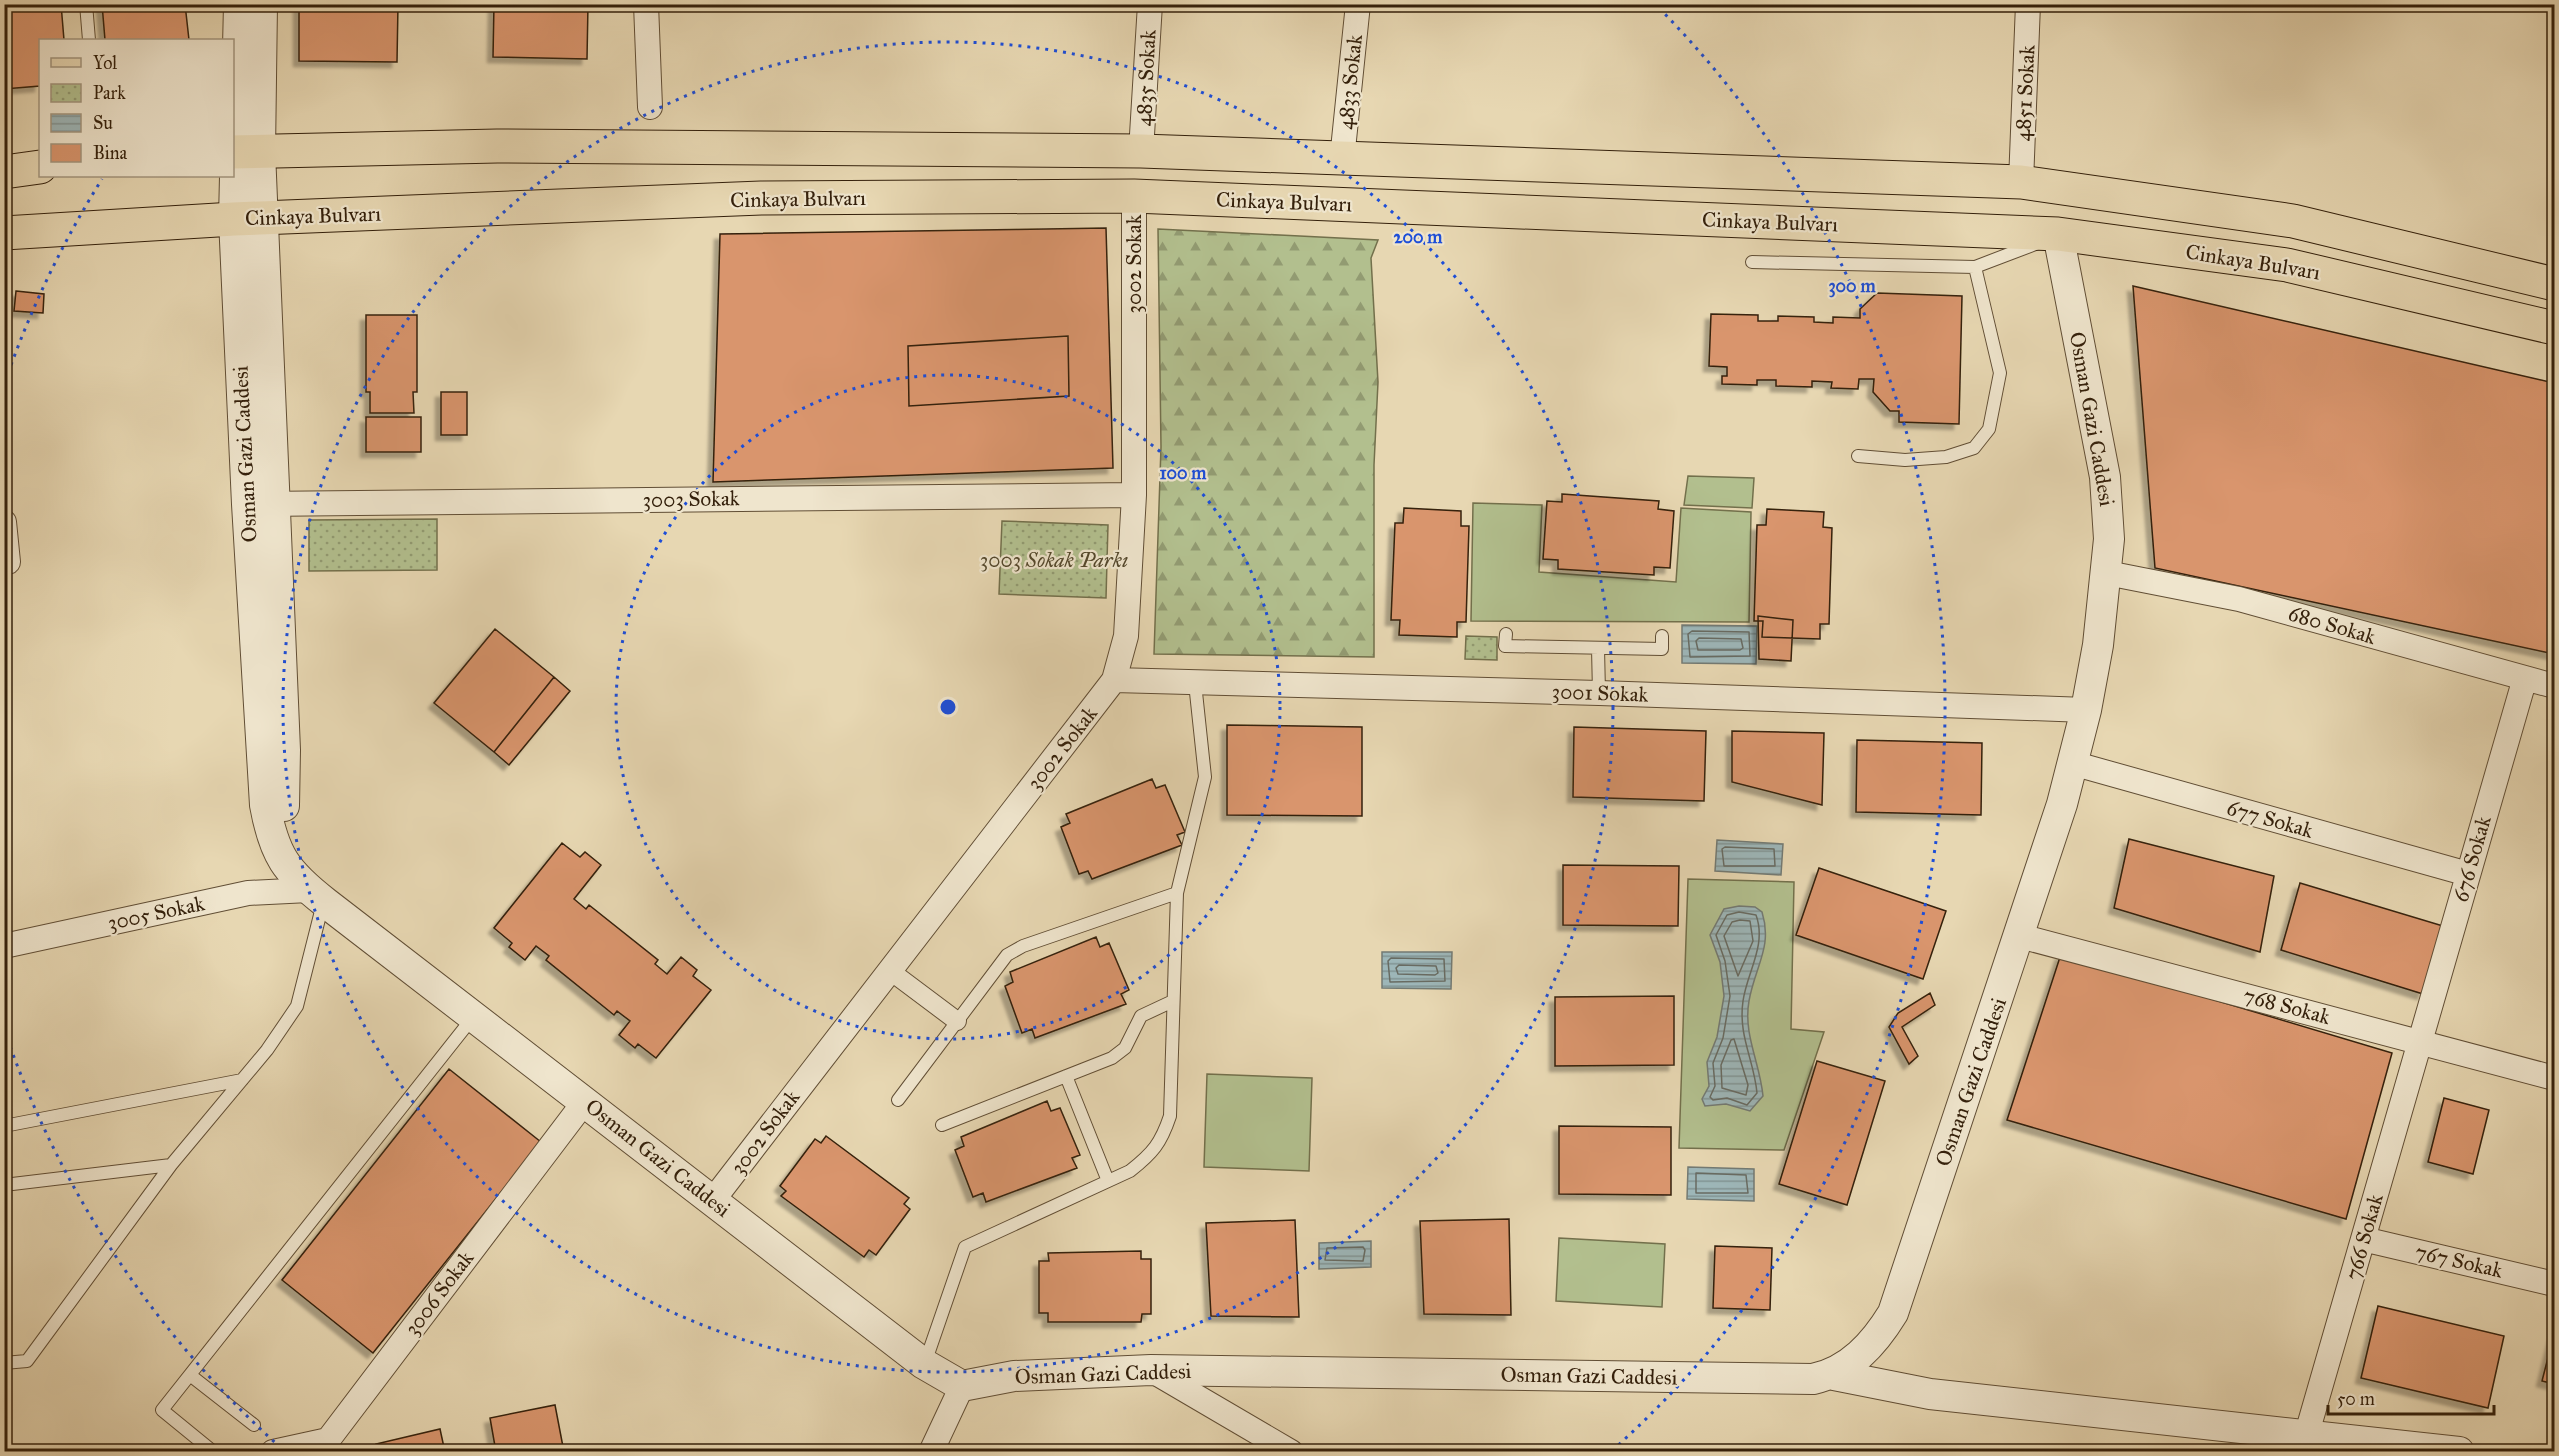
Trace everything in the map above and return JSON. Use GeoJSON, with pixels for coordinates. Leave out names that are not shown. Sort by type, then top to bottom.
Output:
{"type":"FeatureCollection","features":[{"type":"Feature","properties":{"kind":"main road"},"geometry":{"type":"LineString","coordinates":[[242,152],[497,146],[1141,151],[2021,182],[2293,221],[2554,284]]}},
{"type":"Feature","properties":{"kind":"main road"},"geometry":{"type":"LineString","coordinates":[[4,172],[39,167]]}},
{"type":"Feature","properties":{"kind":"main road","name":"Cinkaya Bulvarı"},"geometry":{"type":"LineString","coordinates":[[4,233],[249,219],[761,198],[1134,196],[2058,234],[2287,265],[2554,328]]}},
{"type":"Feature","properties":{"kind":"street","name":"Osman Gazi Caddesi"},"geometry":{"type":"LineString","coordinates":[[239,4],[242,152],[249,219],[261,504],[266,805],[270,833],[277,852],[291,872],[318,897],[924,1364],[962,1386],[1014,1376],[1151,1370],[1813,1379],[1834,1375],[1864,1351],[1893,1313],[2020,936],[2086,710],[2107,573],[2109,538],[2105,477],[2058,234]]}},
{"type":"Feature","properties":{"kind":"street","name":"Osman Gazi Caddesi"},"geometry":{"type":"LineString","coordinates":[[242,152],[262,4]]}},
{"type":"Feature","properties":{"kind":"street"},"geometry":{"type":"LineString","coordinates":[[646,4],[650,107]]}},
{"type":"Feature","properties":{"kind":"street","name":"4835 Sokak"},"geometry":{"type":"LineString","coordinates":[[1141,151],[1150,4]]}},
{"type":"Feature","properties":{"kind":"street","name":"4833 Sokak"},"geometry":{"type":"LineString","coordinates":[[1342,159],[1358,4]]}},
{"type":"Feature","properties":{"kind":"street","name":"4851 Sokak"},"geometry":{"type":"LineString","coordinates":[[2021,182],[2028,4]]}},
{"type":"Feature","properties":{"kind":"street","name":"3002 Sokak"},"geometry":{"type":"LineString","coordinates":[[713,1200],[1114,680],[1126,636],[1134,495],[1134,196]]}},
{"type":"Feature","properties":{"kind":"street","name":"3003 Sokak"},"geometry":{"type":"LineString","coordinates":[[261,504],[1134,495]]}},
{"type":"Feature","properties":{"kind":"street"},"geometry":{"type":"LineString","coordinates":[[4,522],[6,563]]}},
{"type":"Feature","properties":{"kind":"street","name":"680 Sokak"},"geometry":{"type":"LineString","coordinates":[[2107,573],[2239,599],[2554,686]]}},
{"type":"Feature","properties":{"kind":"street","name":"676 Sokak"},"geometry":{"type":"LineString","coordinates":[[2420,1041],[2525,678]]}},
{"type":"Feature","properties":{"kind":"street","name":"3001 Sokak"},"geometry":{"type":"LineString","coordinates":[[1114,680],[1599,693],[2086,710]]}},
{"type":"Feature","properties":{"kind":"street","name":"677 Sokak"},"geometry":{"type":"LineString","coordinates":[[2072,763],[2468,874]]}},
{"type":"Feature","properties":{"kind":"street","name":"3005 Sokak"},"geometry":{"type":"LineString","coordinates":[[4,946],[248,892],[318,897]]}},
{"type":"Feature","properties":{"kind":"street","name":"768 Sokak"},"geometry":{"type":"LineString","coordinates":[[2020,936],[2554,1078]]}},
{"type":"Feature","properties":{"kind":"street"},"geometry":{"type":"LineString","coordinates":[[889,970],[957,1021]]}},
{"type":"Feature","properties":{"kind":"street","name":"766 Sokak"},"geometry":{"type":"LineString","coordinates":[[2307,1433],[2420,1041]]}},
{"type":"Feature","properties":{"kind":"street","name":"3006 Sokak"},"geometry":{"type":"LineString","coordinates":[[273,1452],[328,1440],[585,1101]]}},
{"type":"Feature","properties":{"kind":"street","name":"767 Sokak"},"geometry":{"type":"LineString","coordinates":[[2363,1239],[2554,1284]]}},
{"type":"Feature","properties":{"kind":"street"},"geometry":{"type":"LineString","coordinates":[[1151,1370],[1291,1452]]}},
{"type":"Feature","properties":{"kind":"street"},"geometry":{"type":"LineString","coordinates":[[1834,1375],[1930,1394],[2307,1433],[2459,1452]]}},
{"type":"Feature","properties":{"kind":"street"},"geometry":{"type":"LineString","coordinates":[[931,1452],[962,1386]]}},
{"type":"Feature","properties":{"kind":"lane"},"geometry":{"type":"LineString","coordinates":[[86,4],[89,39]]}},
{"type":"Feature","properties":{"kind":"lane"},"geometry":{"type":"LineString","coordinates":[[1752,262],[1975,267],[2058,234]]}},
{"type":"Feature","properties":{"kind":"lane"},"geometry":{"type":"LineString","coordinates":[[1858,456],[1905,460],[1946,457],[1974,448],[1989,429],[2000,373],[1975,267]]}},
{"type":"Feature","properties":{"kind":"lane"},"geometry":{"type":"LineString","coordinates":[[1506,634],[1505,646],[1662,649],[1662,636]]}},
{"type":"Feature","properties":{"kind":"lane"},"geometry":{"type":"LineString","coordinates":[[1598,648],[1599,693]]}},
{"type":"Feature","properties":{"kind":"lane"},"geometry":{"type":"LineString","coordinates":[[924,1364],[965,1247],[1130,1171],[1149,1157],[1162,1140],[1170,1116],[1177,892],[1205,777],[1195,683]]}},
{"type":"Feature","properties":{"kind":"lane"},"geometry":{"type":"LineString","coordinates":[[898,1100],[1007,955],[1023,946],[1177,892]]}},
{"type":"Feature","properties":{"kind":"lane"},"geometry":{"type":"LineString","coordinates":[[4,1363],[27,1361],[171,1164],[267,1050],[297,1006],[320,915],[318,897]]}},
{"type":"Feature","properties":{"kind":"lane"},"geometry":{"type":"LineString","coordinates":[[942,1125],[1112,1058],[1125,1048],[1141,1016],[1173,1001]]}},
{"type":"Feature","properties":{"kind":"lane"},"geometry":{"type":"LineString","coordinates":[[211,1450],[162,1410],[474,1016]]}},
{"type":"Feature","properties":{"kind":"lane"},"geometry":{"type":"LineString","coordinates":[[1066,1076],[1108,1181]]}},
{"type":"Feature","properties":{"kind":"lane"},"geometry":{"type":"LineString","coordinates":[[4,1126],[242,1080]]}},
{"type":"Feature","properties":{"kind":"lane"},"geometry":{"type":"LineString","coordinates":[[4,1185],[171,1164]]}},
{"type":"Feature","properties":{"kind":"lane"},"geometry":{"type":"LineString","coordinates":[[190,1375],[254,1425]]}},
{"type":"Feature","properties":{"kind":"green space"},"geometry":{"type":"Polygon","coordinates":[[[1158,229],[1378,240],[1371,258],[1378,382],[1374,465],[1374,657],[1154,654],[1161,447],[1158,229]]]}},
{"type":"Feature","properties":{"kind":"green space"},"geometry":{"type":"Polygon","coordinates":[[[1688,476],[1754,478],[1752,508],[1684,505],[1688,476]]]}},
{"type":"Feature","properties":{"kind":"green space"},"geometry":{"type":"Polygon","coordinates":[[[1473,503],[1542,505],[1539,572],[1676,582],[1681,508],[1751,512],[1749,622],[1471,621],[1473,503]]]}},
{"type":"Feature","properties":{"kind":"green space"},"geometry":{"type":"Polygon","coordinates":[[[437,519],[437,570],[309,571],[309,520],[437,519]]]}},
{"type":"Feature","properties":{"kind":"green space","name":"3003 Sokak Parkı"},"geometry":{"type":"Polygon","coordinates":[[[1002,521],[1108,525],[1106,598],[999,594],[1002,521]]]}},
{"type":"Feature","properties":{"kind":"green space"},"geometry":{"type":"Polygon","coordinates":[[[1466,636],[1497,637],[1497,660],[1465,659],[1466,636]]]}},
{"type":"Feature","properties":{"kind":"green space"},"geometry":{"type":"Polygon","coordinates":[[[1688,879],[1794,882],[1791,1029],[1824,1032],[1784,1150],[1679,1148],[1688,879]]]}},
{"type":"Feature","properties":{"kind":"green space"},"geometry":{"type":"Polygon","coordinates":[[[1207,1074],[1312,1078],[1309,1171],[1204,1167],[1207,1074]]]}},
{"type":"Feature","properties":{"kind":"green space"},"geometry":{"type":"Polygon","coordinates":[[[1559,1238],[1665,1244],[1662,1307],[1556,1301],[1559,1238]]]}},
{"type":"Feature","properties":{"kind":"water"},"geometry":{"type":"Polygon","coordinates":[[[1682,625],[1757,626],[1756,664],[1682,663],[1682,625]]]}},
{"type":"Feature","properties":{"kind":"water"},"geometry":{"type":"Polygon","coordinates":[[[1717,840],[1783,844],[1781,875],[1715,871],[1717,840]]]}},
{"type":"Feature","properties":{"kind":"water"},"geometry":{"type":"Polygon","coordinates":[[[1739,906],[1755,907],[1762,912],[1765,924],[1764,946],[1749,1001],[1748,1013],[1750,1037],[1763,1096],[1750,1111],[1726,1104],[1705,1106],[1702,1099],[1709,1086],[1707,1062],[1717,1037],[1724,996],[1720,962],[1710,935],[1724,909],[1739,906]]]}},
{"type":"Feature","properties":{"kind":"water"},"geometry":{"type":"Polygon","coordinates":[[[1382,952],[1452,952],[1451,989],[1382,988],[1382,952]]]}},
{"type":"Feature","properties":{"kind":"water"},"geometry":{"type":"Polygon","coordinates":[[[1688,1167],[1754,1169],[1754,1201],[1687,1199],[1688,1167]]]}},
{"type":"Feature","properties":{"kind":"water"},"geometry":{"type":"Polygon","coordinates":[[[1371,1241],[1371,1267],[1319,1269],[1319,1243],[1371,1241]]]}},
{"type":"Feature","properties":{"kind":"building"},"geometry":{"type":"Polygon","coordinates":[[[4,4],[61,4],[64,39],[39,39],[39,86],[4,89],[4,4]]]}},
{"type":"Feature","properties":{"kind":"building"},"geometry":{"type":"Polygon","coordinates":[[[102,4],[185,4],[189,39],[105,39],[102,4]]]}},
{"type":"Feature","properties":{"kind":"building"},"geometry":{"type":"Polygon","coordinates":[[[299,4],[398,4],[397,62],[299,61],[299,4]]]}},
{"type":"Feature","properties":{"kind":"building"},"geometry":{"type":"Polygon","coordinates":[[[494,4],[588,4],[587,59],[493,57],[494,4]]]}},
{"type":"Feature","properties":{"kind":"building"},"geometry":{"type":"Polygon","coordinates":[[[1106,228],[1113,468],[713,482],[720,234],[1106,228]]]}},
{"type":"Feature","properties":{"kind":"building"},"geometry":{"type":"Polygon","coordinates":[[[2133,286],[2554,383],[2554,654],[2155,568],[2133,286]]]}},
{"type":"Feature","properties":{"kind":"building"},"geometry":{"type":"Polygon","coordinates":[[[16,291],[44,294],[43,313],[14,311],[16,291]]]}},
{"type":"Feature","properties":{"kind":"building"},"geometry":{"type":"Polygon","coordinates":[[[1877,293],[1962,296],[1959,424],[1899,422],[1899,411],[1890,411],[1873,392],[1874,379],[1859,379],[1858,389],[1831,388],[1832,382],[1812,381],[1812,387],[1776,386],[1776,380],[1757,380],[1757,385],[1722,384],[1722,376],[1727,376],[1727,367],[1709,366],[1711,314],[1758,315],[1758,321],[1778,321],[1778,316],[1814,317],[1814,322],[1833,323],[1833,317],[1860,318],[1860,309],[1877,293]]]}},
{"type":"Feature","properties":{"kind":"building"},"geometry":{"type":"Polygon","coordinates":[[[366,315],[417,315],[417,392],[413,392],[414,413],[370,413],[370,392],[366,392],[366,315]]]}},
{"type":"Feature","properties":{"kind":"building"},"geometry":{"type":"Polygon","coordinates":[[[1068,336],[1069,396],[909,406],[908,346],[1068,336]]]}},
{"type":"Feature","properties":{"kind":"building"},"geometry":{"type":"Polygon","coordinates":[[[441,392],[467,392],[467,435],[441,435],[441,392]]]}},
{"type":"Feature","properties":{"kind":"building"},"geometry":{"type":"Polygon","coordinates":[[[366,417],[421,417],[421,452],[366,452],[366,417]]]}},
{"type":"Feature","properties":{"kind":"building"},"geometry":{"type":"Polygon","coordinates":[[[1562,494],[1659,501],[1658,509],[1674,511],[1670,568],[1654,567],[1654,575],[1558,569],[1558,560],[1543,559],[1547,501],[1562,502],[1562,494]]]}},
{"type":"Feature","properties":{"kind":"building"},"geometry":{"type":"Polygon","coordinates":[[[1404,508],[1461,511],[1461,526],[1469,526],[1466,622],[1457,622],[1457,637],[1399,635],[1400,620],[1391,620],[1395,523],[1403,523],[1404,508]]]}},
{"type":"Feature","properties":{"kind":"building"},"geometry":{"type":"Polygon","coordinates":[[[1767,509],[1824,512],[1823,527],[1832,528],[1829,624],[1820,624],[1820,639],[1762,637],[1763,621],[1754,621],[1757,525],[1766,525],[1767,509]]]}},
{"type":"Feature","properties":{"kind":"building"},"geometry":{"type":"Polygon","coordinates":[[[1758,616],[1793,620],[1791,661],[1759,659],[1758,616]]]}},
{"type":"Feature","properties":{"kind":"building"},"geometry":{"type":"Polygon","coordinates":[[[495,629],[554,677],[494,752],[434,703],[495,629]]]}},
{"type":"Feature","properties":{"kind":"building"},"geometry":{"type":"Polygon","coordinates":[[[554,677],[570,691],[509,765],[494,752],[554,677]]]}},
{"type":"Feature","properties":{"kind":"building"},"geometry":{"type":"Polygon","coordinates":[[[1227,725],[1362,727],[1362,816],[1227,815],[1227,725]]]}},
{"type":"Feature","properties":{"kind":"building"},"geometry":{"type":"Polygon","coordinates":[[[1574,727],[1706,731],[1704,801],[1573,797],[1574,727]]]}},
{"type":"Feature","properties":{"kind":"building"},"geometry":{"type":"Polygon","coordinates":[[[1732,731],[1824,733],[1822,805],[1732,782],[1732,731]]]}},
{"type":"Feature","properties":{"kind":"building"},"geometry":{"type":"Polygon","coordinates":[[[1857,740],[1982,743],[1981,815],[1856,812],[1857,740]]]}},
{"type":"Feature","properties":{"kind":"building"},"geometry":{"type":"Polygon","coordinates":[[[1152,779],[1156,788],[1165,785],[1185,832],[1177,835],[1182,845],[1092,879],[1088,871],[1079,874],[1061,827],[1070,823],[1066,814],[1152,779]]]}},
{"type":"Feature","properties":{"kind":"building"},"geometry":{"type":"Polygon","coordinates":[[[2129,839],[2274,876],[2260,952],[2114,908],[2129,839]]]}},
{"type":"Feature","properties":{"kind":"building"},"geometry":{"type":"Polygon","coordinates":[[[562,843],[580,857],[585,852],[601,865],[574,899],[586,909],[589,905],[658,960],[655,964],[667,974],[681,957],[697,970],[693,976],[711,990],[656,1058],[638,1044],[635,1048],[619,1035],[630,1021],[617,1011],[614,1015],[546,960],[549,956],[536,946],[525,960],[509,947],[512,943],[494,928],[562,843]]]}},
{"type":"Feature","properties":{"kind":"building"},"geometry":{"type":"Polygon","coordinates":[[[1563,865],[1679,866],[1678,926],[1563,925],[1563,865]]]}},
{"type":"Feature","properties":{"kind":"building"},"geometry":{"type":"Polygon","coordinates":[[[1819,868],[1946,911],[1923,979],[1796,935],[1819,868]]]}},
{"type":"Feature","properties":{"kind":"building"},"geometry":{"type":"Polygon","coordinates":[[[2300,883],[2443,926],[2423,994],[2281,950],[2300,883]]]}},
{"type":"Feature","properties":{"kind":"building"},"geometry":{"type":"Polygon","coordinates":[[[1096,937],[1100,947],[1109,943],[1129,990],[1121,994],[1126,1004],[1035,1038],[1032,1029],[1022,1033],[1005,986],[1013,982],[1010,972],[1096,937]]]}},
{"type":"Feature","properties":{"kind":"building"},"geometry":{"type":"Polygon","coordinates":[[[2061,954],[2392,1053],[2346,1219],[2007,1120],[2061,954]]]}},
{"type":"Feature","properties":{"kind":"building"},"geometry":{"type":"Polygon","coordinates":[[[1930,993],[1935,1005],[1902,1027],[1918,1056],[1909,1064],[1889,1027],[1898,1013],[1930,993]]]}},
{"type":"Feature","properties":{"kind":"building"},"geometry":{"type":"Polygon","coordinates":[[[1674,996],[1674,1065],[1555,1066],[1555,997],[1674,996]]]}},
{"type":"Feature","properties":{"kind":"building"},"geometry":{"type":"Polygon","coordinates":[[[1817,1061],[1885,1081],[1847,1205],[1779,1184],[1817,1061]]]}},
{"type":"Feature","properties":{"kind":"building"},"geometry":{"type":"Polygon","coordinates":[[[449,1069],[541,1142],[373,1353],[282,1280],[449,1069]]]}},
{"type":"Feature","properties":{"kind":"building"},"geometry":{"type":"Polygon","coordinates":[[[2444,1098],[2489,1110],[2473,1174],[2428,1162],[2444,1098]]]}},
{"type":"Feature","properties":{"kind":"building"},"geometry":{"type":"Polygon","coordinates":[[[1047,1101],[1051,1111],[1060,1108],[1080,1155],[1072,1158],[1077,1168],[986,1202],[983,1193],[973,1197],[955,1150],[964,1146],[961,1137],[1047,1101]]]}},
{"type":"Feature","properties":{"kind":"building"},"geometry":{"type":"Polygon","coordinates":[[[1559,1126],[1671,1127],[1671,1195],[1559,1194],[1559,1126]]]}},
{"type":"Feature","properties":{"kind":"building"},"geometry":{"type":"Polygon","coordinates":[[[826,1136],[909,1198],[904,1204],[910,1209],[876,1255],[869,1250],[864,1257],[781,1196],[786,1191],[780,1186],[815,1139],[821,1143],[826,1136]]]}},
{"type":"Feature","properties":{"kind":"building"},"geometry":{"type":"Polygon","coordinates":[[[1509,1219],[1511,1315],[1424,1314],[1420,1221],[1509,1219]]]}},
{"type":"Feature","properties":{"kind":"building"},"geometry":{"type":"Polygon","coordinates":[[[1295,1220],[1299,1317],[1211,1316],[1206,1223],[1295,1220]]]}},
{"type":"Feature","properties":{"kind":"building"},"geometry":{"type":"Polygon","coordinates":[[[1715,1246],[1772,1248],[1770,1310],[1713,1308],[1715,1246]]]}},
{"type":"Feature","properties":{"kind":"building"},"geometry":{"type":"Polygon","coordinates":[[[1141,1251],[1141,1259],[1151,1259],[1151,1314],[1142,1314],[1141,1322],[1048,1322],[1048,1313],[1039,1313],[1039,1261],[1049,1261],[1048,1253],[1141,1251]]]}},
{"type":"Feature","properties":{"kind":"building"},"geometry":{"type":"Polygon","coordinates":[[[2378,1306],[2504,1336],[2488,1408],[2361,1378],[2378,1306]]]}},
{"type":"Feature","properties":{"kind":"building"},"geometry":{"type":"Polygon","coordinates":[[[2554,1334],[2554,1384],[2542,1381],[2554,1334]]]}},
{"type":"Feature","properties":{"kind":"building"},"geometry":{"type":"Polygon","coordinates":[[[555,1405],[564,1452],[496,1452],[490,1418],[555,1405]]]}},
{"type":"Feature","properties":{"kind":"building"},"geometry":{"type":"Polygon","coordinates":[[[440,1429],[445,1452],[378,1452],[376,1444],[440,1429]]]}}]}
